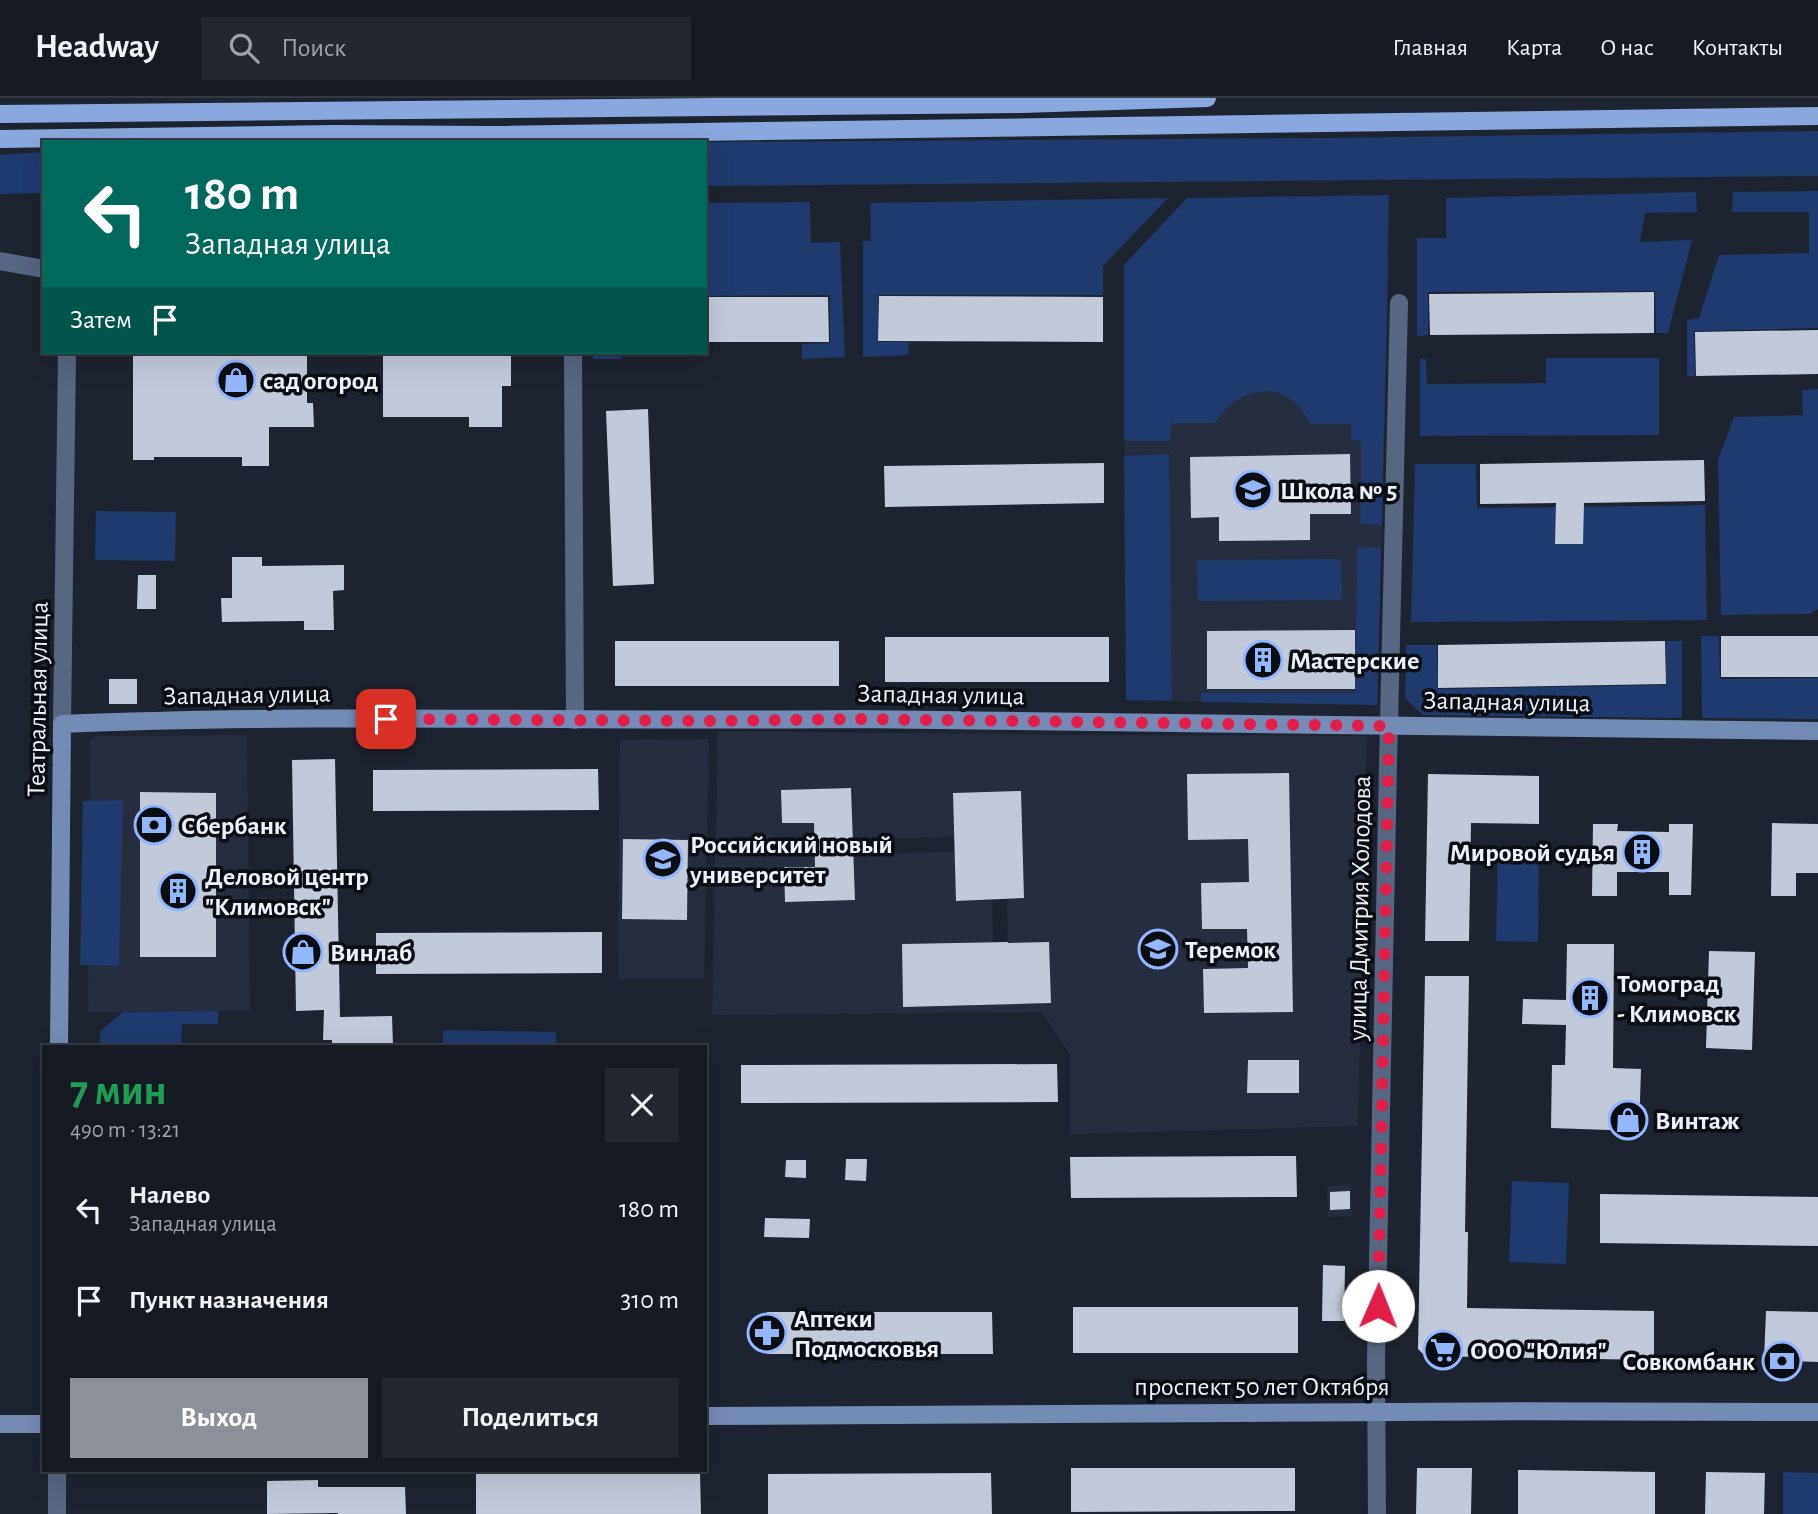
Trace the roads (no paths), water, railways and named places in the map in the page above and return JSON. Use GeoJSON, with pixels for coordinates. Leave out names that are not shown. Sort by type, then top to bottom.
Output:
{"type":"FeatureCollection","features":[{"type":"Feature","properties":{"kind":"main road"},"geometry":{"type":"LineString","coordinates":[[0,114],[1022,104],[1207,98]]}},
{"type":"Feature","properties":{"kind":"main road"},"geometry":{"type":"LineString","coordinates":[[0,139],[334,134],[489,135],[1818,116]]}},
{"type":"Feature","properties":{"kind":"street"},"geometry":{"type":"LineString","coordinates":[[0,261],[42,269]]}},
{"type":"Feature","properties":{"kind":"street","name":"улица Дмитрия Холодова"},"geometry":{"type":"LineString","coordinates":[[1377,1514],[1377,1346],[1399,303]]}},
{"type":"Feature","properties":{"kind":"street","name":"Театральная улица"},"geometry":{"type":"LineString","coordinates":[[59,1045],[67,354]]}},
{"type":"Feature","properties":{"kind":"street"},"geometry":{"type":"LineString","coordinates":[[573,354],[575,720]]}},
{"type":"Feature","properties":{"kind":"street","name":"Западная улица"},"geometry":{"type":"LineString","coordinates":[[62,724],[359,719],[856,719],[1818,730]]}},
{"type":"Feature","properties":{"kind":"street","name":"проспект 50 лет Октября"},"geometry":{"type":"LineString","coordinates":[[707,1416],[1818,1412]]}},
{"type":"Feature","properties":{"kind":"street"},"geometry":{"type":"LineString","coordinates":[[0,1424],[42,1424]]}},
{"type":"Feature","properties":{"kind":"street"},"geometry":{"type":"LineString","coordinates":[[57,1472],[57,1514]]}},
{"type":"Feature","properties":{"kind":"place","name":"сад огород"},"geometry":{"type":"Point","coordinates":[236,380]}},
{"type":"Feature","properties":{"kind":"place","name":"Школа № 5"},"geometry":{"type":"Point","coordinates":[1253,490]}},
{"type":"Feature","properties":{"kind":"place","name":"Мастерские"},"geometry":{"type":"Point","coordinates":[1263,660]}},
{"type":"Feature","properties":{"kind":"place","name":"Сбербанк"},"geometry":{"type":"Point","coordinates":[154,825]}},
{"type":"Feature","properties":{"kind":"place","name":"Мировой судья"},"geometry":{"type":"Point","coordinates":[1642,852]}},
{"type":"Feature","properties":{"kind":"place","name":"Российский новый университет"},"geometry":{"type":"Point","coordinates":[663,859]}},
{"type":"Feature","properties":{"kind":"place","name":"Деловой центр \"Климовск\""},"geometry":{"type":"Point","coordinates":[178,891]}},
{"type":"Feature","properties":{"kind":"place","name":"Теремок"},"geometry":{"type":"Point","coordinates":[1158,949]}},
{"type":"Feature","properties":{"kind":"place","name":"Винлаб"},"geometry":{"type":"Point","coordinates":[303,952]}},
{"type":"Feature","properties":{"kind":"place","name":"Томоград - Климовск"},"geometry":{"type":"Point","coordinates":[1590,998]}},
{"type":"Feature","properties":{"kind":"place","name":"Винтаж"},"geometry":{"type":"Point","coordinates":[1628,1120]}},
{"type":"Feature","properties":{"kind":"place","name":"Аптеки Подмосковья"},"geometry":{"type":"Point","coordinates":[767,1333]}},
{"type":"Feature","properties":{"kind":"place","name":"ООО \"Юлия\""},"geometry":{"type":"Point","coordinates":[1443,1350]}},
{"type":"Feature","properties":{"kind":"place","name":"Совкомбанк"},"geometry":{"type":"Point","coordinates":[1782,1361]}}]}
